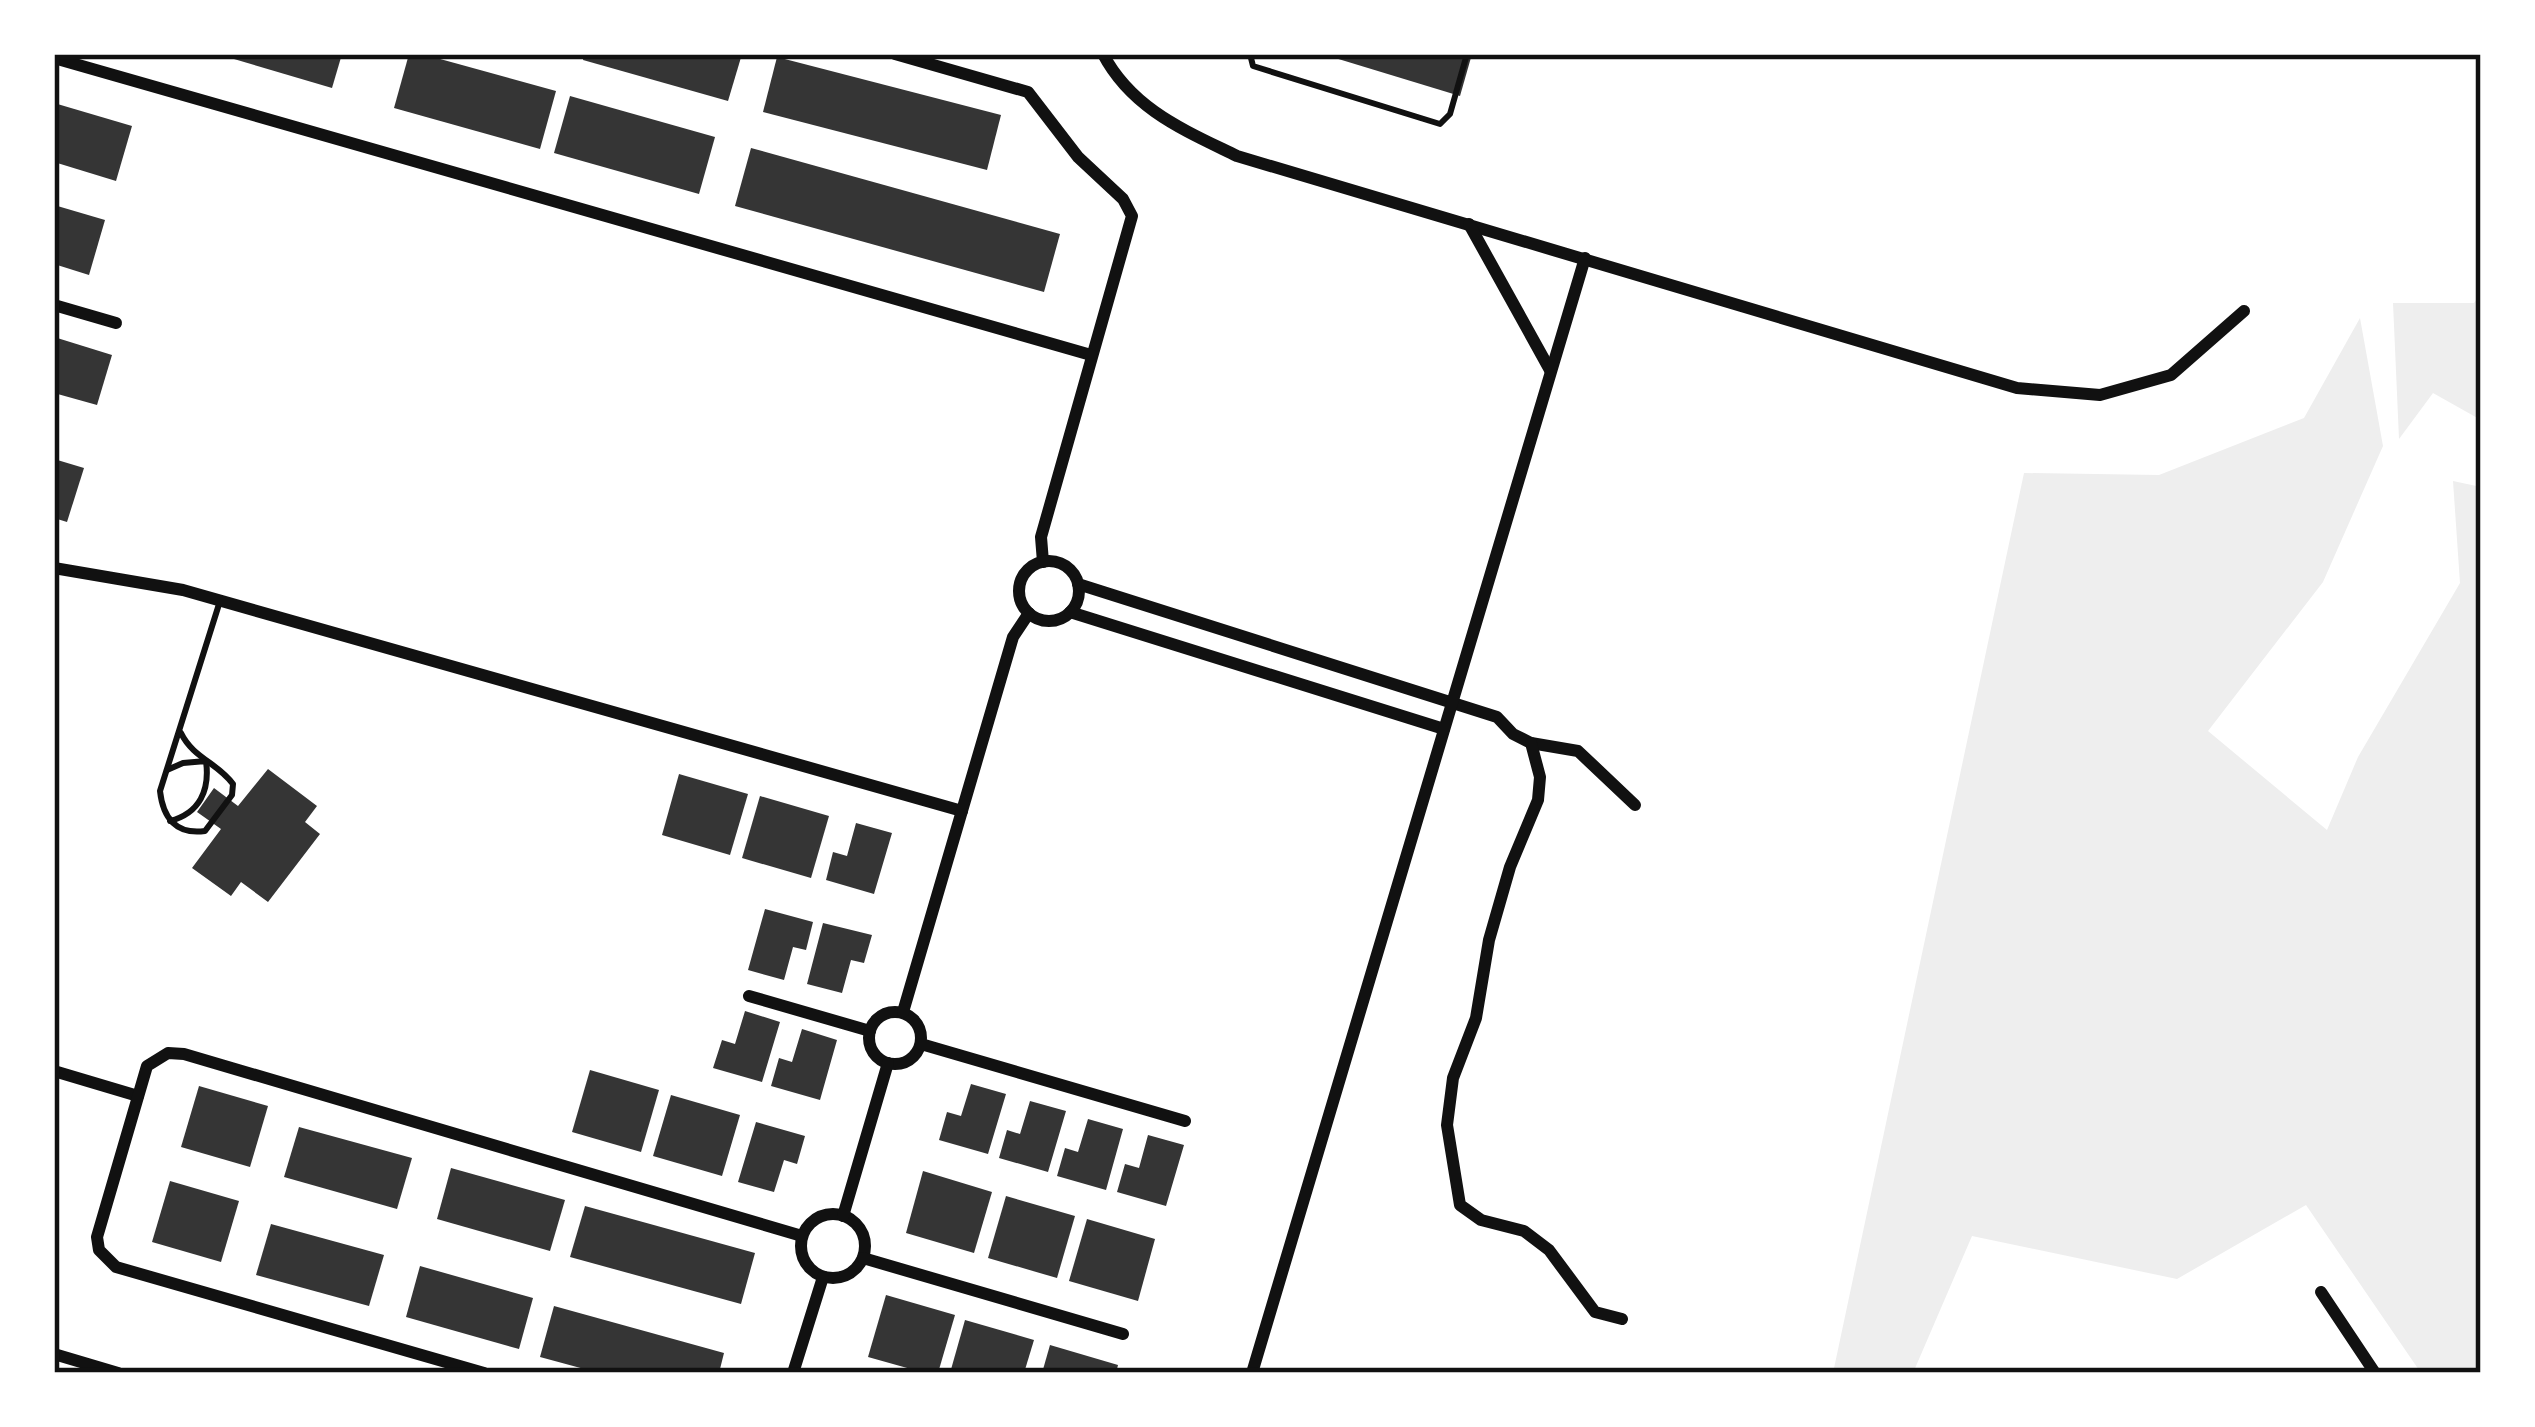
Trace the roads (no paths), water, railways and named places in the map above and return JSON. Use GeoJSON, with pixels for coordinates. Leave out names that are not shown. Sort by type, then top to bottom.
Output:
{"type":"FeatureCollection","features":[{"type":"Feature","properties":{"kind":"street"},"geometry":{"type":"LineString","coordinates":[[1103,54],[1155,116],[1237,156],[2018,388],[2100,395],[2171,375],[2244,311]]}},
{"type":"Feature","properties":{"kind":"street"},"geometry":{"type":"LineString","coordinates":[[899,55],[1028,92],[1078,157],[1123,199],[1132,216],[1041,537],[1043,562]]}},
{"type":"Feature","properties":{"kind":"street"},"geometry":{"type":"LineString","coordinates":[[54,58],[1091,355]]}},
{"type":"Feature","properties":{"kind":"street"},"geometry":{"type":"LineString","coordinates":[[1469,224],[1550,370]]}},
{"type":"Feature","properties":{"kind":"street"},"geometry":{"type":"LineString","coordinates":[[1252,1373],[1585,258]]}},
{"type":"Feature","properties":{"kind":"street"},"geometry":{"type":"LineString","coordinates":[[54,305],[116,323]]}},
{"type":"Feature","properties":{"kind":"street"},"geometry":{"type":"LineString","coordinates":[[1078,584],[1076,604],[1052,621],[1029,613],[1020,602],[1020,583],[1030,568],[1043,562],[1066,567],[1078,584],[1497,717],[1513,734],[1531,743],[1578,752],[1635,805]]}},
{"type":"Feature","properties":{"kind":"street"},"geometry":{"type":"LineString","coordinates":[[54,568],[220,601],[962,812]]}},
{"type":"Feature","properties":{"kind":"street"},"geometry":{"type":"LineString","coordinates":[[1070,612],[1444,728]]}},
{"type":"Feature","properties":{"kind":"street"},"geometry":{"type":"LineString","coordinates":[[903,1012],[1012,637],[1029,613]]}},
{"type":"Feature","properties":{"kind":"street"},"geometry":{"type":"LineString","coordinates":[[1531,743],[1540,776],[1538,800],[1510,867],[1489,940],[1475,1018],[1454,1078],[1448,1125],[1453,1176],[1460,1204],[1481,1220],[1524,1232],[1549,1250],[1595,1312],[1622,1318]]}},
{"type":"Feature","properties":{"kind":"street"},"geometry":{"type":"LineString","coordinates":[[749,996],[870,1031]]}},
{"type":"Feature","properties":{"kind":"street"},"geometry":{"type":"LineString","coordinates":[[903,1012],[917,1022],[922,1045],[907,1062],[888,1063],[871,1048],[870,1031],[879,1017],[903,1012]]}},
{"type":"Feature","properties":{"kind":"street"},"geometry":{"type":"LineString","coordinates":[[922,1045],[1185,1121]]}},
{"type":"Feature","properties":{"kind":"street"},"geometry":{"type":"LineString","coordinates":[[484,1373],[116,1268],[106,1261],[97,1238],[147,1066],[156,1058],[184,1054],[802,1236]]}},
{"type":"Feature","properties":{"kind":"street"},"geometry":{"type":"LineString","coordinates":[[843,1216],[888,1063]]}},
{"type":"Feature","properties":{"kind":"street"},"geometry":{"type":"LineString","coordinates":[[54,1071],[138,1096]]}},
{"type":"Feature","properties":{"kind":"street"},"geometry":{"type":"LineString","coordinates":[[843,1216],[863,1234],[863,1258],[844,1276],[823,1276],[806,1264],[802,1236],[818,1217],[843,1216]]}},
{"type":"Feature","properties":{"kind":"street"},"geometry":{"type":"LineString","coordinates":[[863,1258],[1123,1334]]}},
{"type":"Feature","properties":{"kind":"street"},"geometry":{"type":"LineString","coordinates":[[793,1373],[823,1276]]}},
{"type":"Feature","properties":{"kind":"street"},"geometry":{"type":"LineString","coordinates":[[2320,1292],[2374,1373]]}},
{"type":"Feature","properties":{"kind":"street"},"geometry":{"type":"LineString","coordinates":[[54,1354],[118,1373]]}},
{"type":"Feature","properties":{"kind":"lane"},"geometry":{"type":"LineString","coordinates":[[1250,54],[1253,66],[1440,124],[1450,114],[1467,54]]}},
{"type":"Feature","properties":{"kind":"lane"},"geometry":{"type":"LineString","coordinates":[[181,733],[188,748],[233,784],[232,795],[205,831],[190,833],[170,821],[162,810],[160,790],[220,601]]}},
{"type":"Feature","properties":{"kind":"lane"},"geometry":{"type":"LineString","coordinates":[[167,770],[206,761]]}},
{"type":"Feature","properties":{"kind":"lane"},"geometry":{"type":"LineString","coordinates":[[170,821],[188,816],[207,791],[206,761]]}}]}
